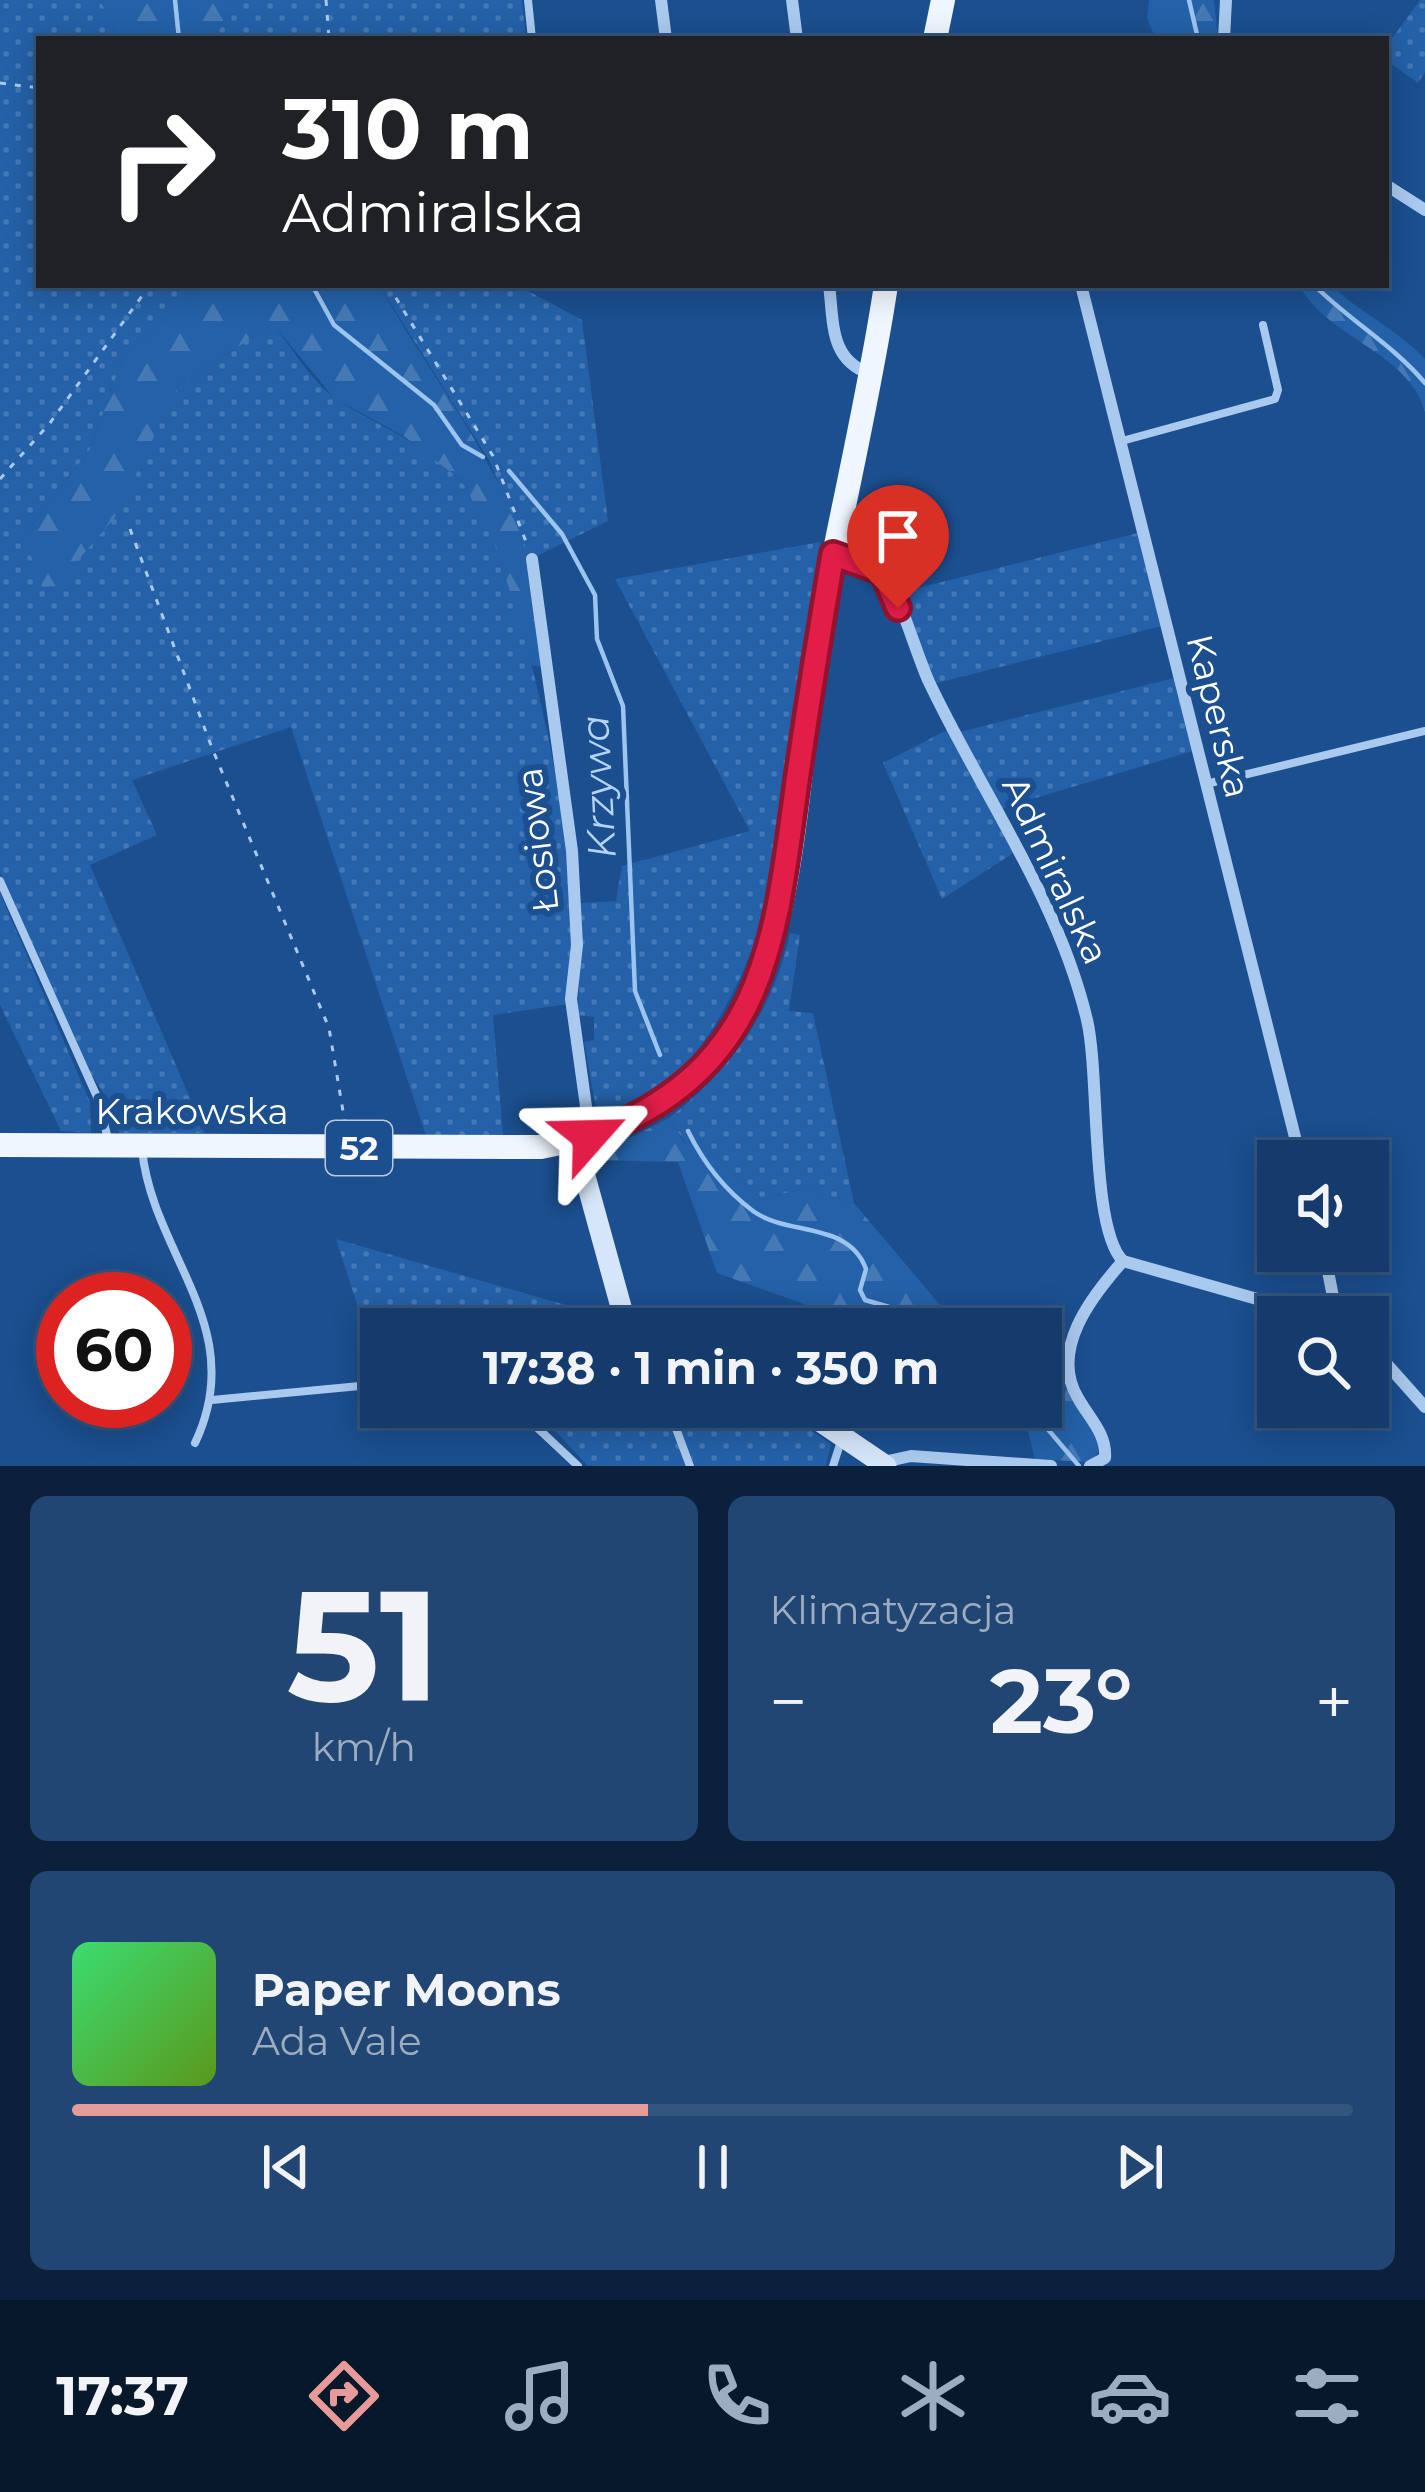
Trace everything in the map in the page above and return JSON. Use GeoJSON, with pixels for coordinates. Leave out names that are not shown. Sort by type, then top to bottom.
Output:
{"type":"FeatureCollection","features":[{"type":"Feature","properties":{"kind":"main road"},"geometry":{"type":"LineString","coordinates":[[936,36],[943,0]]}},
{"type":"Feature","properties":{"kind":"main road","name":"Krakowska"},"geometry":{"type":"LineString","coordinates":[[0,1145],[501,1150],[583,1138],[651,1108],[690,1078],[724,1041],[755,991],[776,927],[833,554],[885,288]]}},
{"type":"Feature","properties":{"kind":"street"},"geometry":{"type":"LineString","coordinates":[[661,0],[666,36]]}},
{"type":"Feature","properties":{"kind":"street"},"geometry":{"type":"LineString","coordinates":[[791,0],[797,36]]}},
{"type":"Feature","properties":{"kind":"street"},"geometry":{"type":"LineString","coordinates":[[1224,36],[1229,2]]}},
{"type":"Feature","properties":{"kind":"street"},"geometry":{"type":"LineString","coordinates":[[1389,187],[1425,210]]}},
{"type":"Feature","properties":{"kind":"street"},"geometry":{"type":"LineString","coordinates":[[829,288],[838,352],[848,365],[870,374]]}},
{"type":"Feature","properties":{"kind":"street","name":"Kaperska"},"geometry":{"type":"LineString","coordinates":[[1082,288],[1296,1140]]}},
{"type":"Feature","properties":{"kind":"street","name":"Admiralska"},"geometry":{"type":"LineString","coordinates":[[833,554],[876,566],[890,580],[931,686],[1012,837],[1066,957],[1092,1044],[1106,1230],[1123,1261]]}},
{"type":"Feature","properties":{"kind":"street","name":"Łosiowa"},"geometry":{"type":"LineString","coordinates":[[532,559],[572,851],[578,945],[571,999],[583,1138]]}},
{"type":"Feature","properties":{"kind":"street"},"geometry":{"type":"LineString","coordinates":[[583,1138],[622,1308]]}},
{"type":"Feature","properties":{"kind":"street"},"geometry":{"type":"LineString","coordinates":[[1090,1466],[1105,1458],[1105,1445],[1071,1385],[1069,1353],[1088,1306],[1123,1261],[1257,1299]]}},
{"type":"Feature","properties":{"kind":"street"},"geometry":{"type":"LineString","coordinates":[[1389,1367],[1425,1407]]}},
{"type":"Feature","properties":{"kind":"street"},"geometry":{"type":"LineString","coordinates":[[830,1428],[885,1464],[910,1456],[1051,1466]]}},
{"type":"Feature","properties":{"kind":"lane"},"geometry":{"type":"LineString","coordinates":[[527,0],[532,36]]}},
{"type":"Feature","properties":{"kind":"lane"},"geometry":{"type":"LineString","coordinates":[[1120,442],[1275,399],[1278,390],[1263,325]]}},
{"type":"Feature","properties":{"kind":"lane"},"geometry":{"type":"LineString","coordinates":[[1205,784],[1425,730]]}},
{"type":"Feature","properties":{"kind":"lane"},"geometry":{"type":"LineString","coordinates":[[0,881],[98,1099],[108,1146]]}},
{"type":"Feature","properties":{"kind":"lane"},"geometry":{"type":"LineString","coordinates":[[142,1147],[150,1189],[188,1269],[203,1324],[212,1400],[195,1443]]}},
{"type":"Feature","properties":{"kind":"lane"},"geometry":{"type":"LineString","coordinates":[[212,1400],[360,1386]]}},
{"type":"Feature","properties":{"kind":"lane"},"geometry":{"type":"LineString","coordinates":[[538,1428],[578,1466]]}},
{"type":"Feature","properties":{"kind":"lane"},"geometry":{"type":"LineString","coordinates":[[676,1428],[690,1466]]}},
{"type":"Feature","properties":{"kind":"lane"},"geometry":{"type":"LineString","coordinates":[[833,1466],[842,1436]]}},
{"type":"Feature","properties":{"kind":"path"},"geometry":{"type":"LineString","coordinates":[[326,0],[329,36]]}},
{"type":"Feature","properties":{"kind":"path"},"geometry":{"type":"LineString","coordinates":[[0,83],[36,88]]}},
{"type":"Feature","properties":{"kind":"path"},"geometry":{"type":"LineString","coordinates":[[0,479],[50,423],[148,288]]}},
{"type":"Feature","properties":{"kind":"path"},"geometry":{"type":"LineString","coordinates":[[390,288],[493,456],[532,559]]}},
{"type":"Feature","properties":{"kind":"path"},"geometry":{"type":"LineString","coordinates":[[130,529],[212,748],[329,1028],[350,1148]]}},
{"type":"Feature","properties":{"kind":"green space"},"geometry":{"type":"Polygon","coordinates":[[[0,0],[100,0],[114,27],[112,36],[36,36],[36,288],[199,288],[124,355],[90,449],[24,536],[148,445],[178,386],[273,324],[329,393],[448,468],[475,499],[504,561],[548,738],[569,869],[568,1004],[493,1015],[503,1135],[426,1136],[291,727],[132,780],[157,835],[90,865],[205,1133],[119,1133],[114,1110],[90,1072],[0,873],[0,0]]]}},
{"type":"Feature","properties":{"kind":"green space"},"geometry":{"type":"Polygon","coordinates":[[[100,0],[234,0],[216,36],[112,36],[114,27],[100,0]]]}},
{"type":"Feature","properties":{"kind":"green space"},"geometry":{"type":"Polygon","coordinates":[[[234,0],[522,0],[526,36],[216,36],[234,0]]]}},
{"type":"Feature","properties":{"kind":"green space"},"geometry":{"type":"Polygon","coordinates":[[[1149,0],[1214,0],[1218,36],[1155,36],[1147,18],[1149,0]]]}},
{"type":"Feature","properties":{"kind":"green space"},"geometry":{"type":"Polygon","coordinates":[[[1420,0],[1425,0],[1425,72],[1418,83],[1389,62],[1389,43],[1420,0]]]}},
{"type":"Feature","properties":{"kind":"green space"},"geometry":{"type":"Polygon","coordinates":[[[199,288],[381,288],[480,449],[514,518],[533,582],[541,667],[532,665],[493,535],[461,480],[405,437],[334,398],[273,324],[178,386],[116,516],[56,586],[42,587],[24,536],[90,449],[124,355],[199,288]]]}},
{"type":"Feature","properties":{"kind":"green space"},"geometry":{"type":"Polygon","coordinates":[[[381,288],[523,288],[582,320],[608,521],[529,560],[489,460],[381,288]]]}},
{"type":"Feature","properties":{"kind":"green space"},"geometry":{"type":"Polygon","coordinates":[[[1301,288],[1335,288],[1425,359],[1425,412],[1402,374],[1312,304],[1301,288]]]}},
{"type":"Feature","properties":{"kind":"green space"},"geometry":{"type":"Polygon","coordinates":[[[1138,533],[1162,626],[933,684],[898,593],[1138,533]]]}},
{"type":"Feature","properties":{"kind":"green space"},"geometry":{"type":"Polygon","coordinates":[[[820,542],[764,917],[753,947],[724,1010],[683,1066],[658,1089],[630,1105],[597,1114],[584,1042],[594,1040],[594,1017],[578,1015],[581,903],[616,901],[622,866],[750,831],[615,579],[820,542]]]}},
{"type":"Feature","properties":{"kind":"green space"},"geometry":{"type":"Polygon","coordinates":[[[1174,678],[1193,751],[1002,808],[960,732],[1174,678]]]}},
{"type":"Feature","properties":{"kind":"green space"},"geometry":{"type":"Polygon","coordinates":[[[947,730],[1015,852],[942,899],[883,763],[947,730]]]}},
{"type":"Feature","properties":{"kind":"green space"},"geometry":{"type":"Polygon","coordinates":[[[0,893],[90,1102],[91,1133],[61,1131],[0,1005],[0,893]]]}},
{"type":"Feature","properties":{"kind":"green space"},"geometry":{"type":"Polygon","coordinates":[[[790,933],[800,935],[789,1011],[813,1013],[854,1203],[804,1188],[762,1200],[700,1142],[685,1143],[669,1118],[712,1079],[747,1036],[773,988],[790,933]]]}},
{"type":"Feature","properties":{"kind":"green space"},"geometry":{"type":"Polygon","coordinates":[[[669,1118],[684,1143],[700,1142],[762,1200],[804,1188],[854,1203],[943,1308],[815,1308],[717,1273],[678,1162],[598,1160],[596,1155],[669,1118]]]}},
{"type":"Feature","properties":{"kind":"green space"},"geometry":{"type":"Polygon","coordinates":[[[336,1239],[576,1308],[360,1308],[360,1314],[336,1239]]]}},
{"type":"Feature","properties":{"kind":"green space"},"geometry":{"type":"Polygon","coordinates":[[[1062,1349],[1065,1383],[1099,1444],[1098,1453],[1088,1462],[1035,1459],[1027,1428],[1062,1428],[1062,1349]]]}},
{"type":"Feature","properties":{"kind":"green space"},"geometry":{"type":"Polygon","coordinates":[[[553,1428],[672,1428],[686,1466],[588,1466],[553,1428]]]}},
{"type":"Feature","properties":{"kind":"green space"},"geometry":{"type":"Polygon","coordinates":[[[680,1428],[808,1428],[831,1444],[826,1466],[695,1466],[680,1428]]]}},
{"type":"Feature","properties":{"kind":"waterway","name":"Krzywa"},"geometry":{"type":"LineString","coordinates":[[175,0],[179,36]]}},
{"type":"Feature","properties":{"kind":"waterway"},"geometry":{"type":"LineString","coordinates":[[1189,0],[1197,36]]}},
{"type":"Feature","properties":{"kind":"waterway","name":"Krzywa"},"geometry":{"type":"LineString","coordinates":[[314,288],[334,325],[434,405],[462,445],[483,457]]}},
{"type":"Feature","properties":{"kind":"waterway"},"geometry":{"type":"LineString","coordinates":[[1317,288],[1425,383]]}},
{"type":"Feature","properties":{"kind":"waterway","name":"Krzywa"},"geometry":{"type":"LineString","coordinates":[[509,471],[562,534],[595,595],[597,639],[623,706],[635,991],[660,1055]]}},
{"type":"Feature","properties":{"kind":"waterway","name":"Krzywa"},"geometry":{"type":"LineString","coordinates":[[688,1131],[716,1175],[753,1211],[846,1243],[866,1269],[860,1290],[865,1300],[893,1308]]}},
{"type":"Feature","properties":{"kind":"waterway","name":"Krzywa"},"geometry":{"type":"LineString","coordinates":[[1047,1428],[1079,1466]]}},
{"type":"Feature","properties":{"kind":"route"},"geometry":{"type":"LineString","coordinates":[[590,1136],[651,1108],[706,1063],[742,1015],[766,965],[776,927],[833,554],[876,566],[890,580],[898,608]]}}]}
